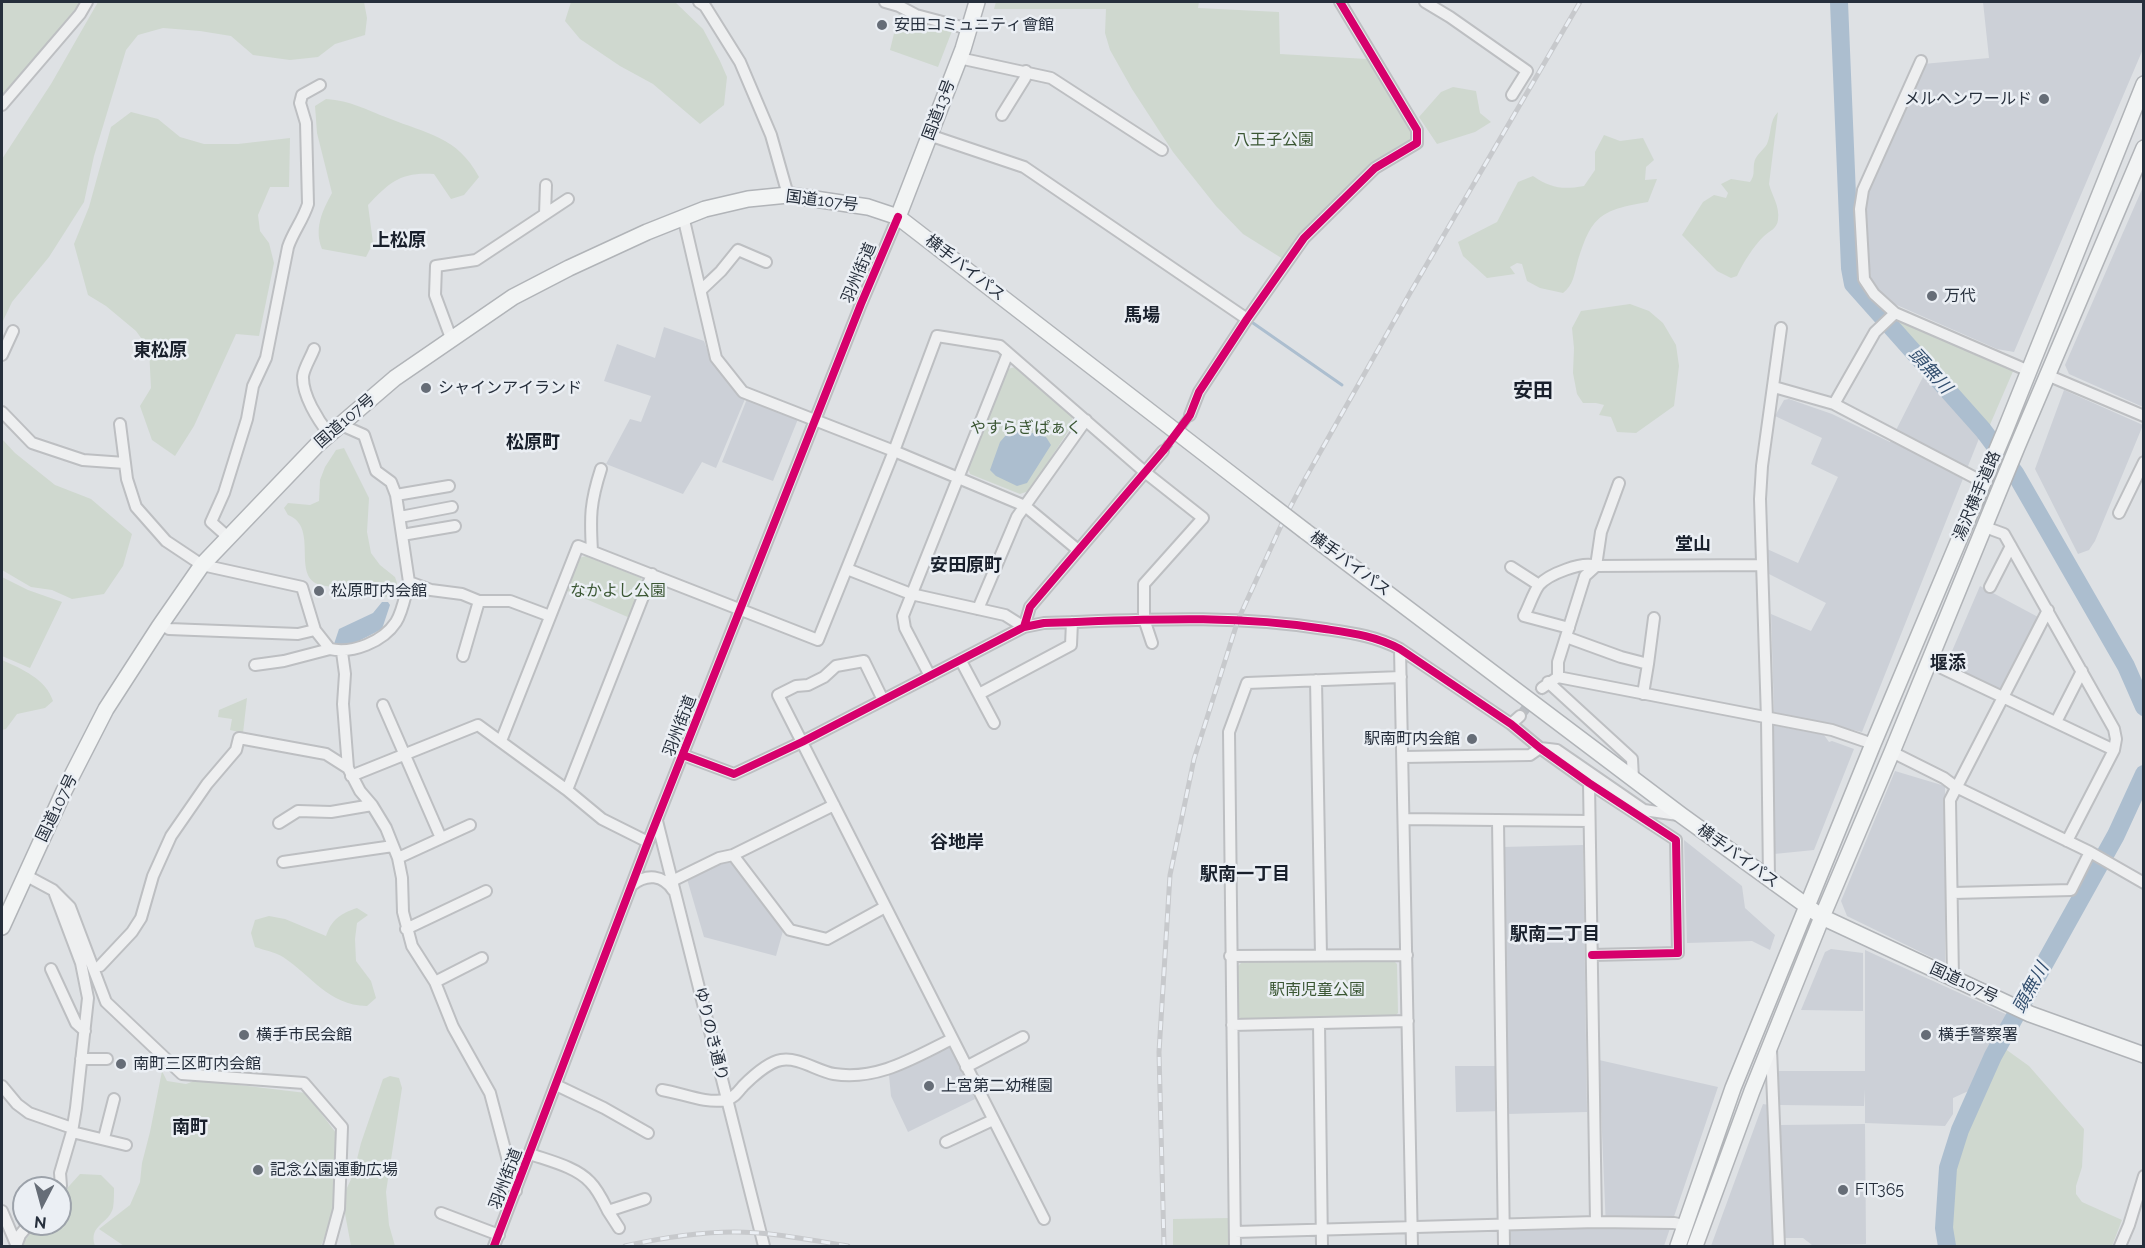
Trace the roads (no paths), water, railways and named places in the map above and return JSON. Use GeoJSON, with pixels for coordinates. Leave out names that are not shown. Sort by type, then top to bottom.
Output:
{"type":"FeatureCollection","features":[{"type":"Feature","properties":{"kind":"highway","name":"国道13号"},"geometry":{"type":"LineString","coordinates":[[898,217],[959,58],[977,2]]}},
{"type":"Feature","properties":{"kind":"highway","name":"湯沢横手道路"},"geometry":{"type":"LineString","coordinates":[[1807,905],[2004,433],[2144,84]]}},
{"type":"Feature","properties":{"kind":"highway","name":"湯沢横手道路"},"geometry":{"type":"LineString","coordinates":[[1822,917],[2002,486],[2016,447],[2144,148]]}},
{"type":"Feature","properties":{"kind":"highway","name":"国道107号"},"geometry":{"type":"LineString","coordinates":[[2,927],[64,791],[106,709],[202,565],[334,429],[395,378],[513,297],[585,260],[683,216],[727,203],[766,196],[788,195],[868,207],[898,217]]}},
{"type":"Feature","properties":{"kind":"highway","name":"横手バイパス"},"geometry":{"type":"LineString","coordinates":[[898,217],[1305,531],[1682,815],[1822,917]]}},
{"type":"Feature","properties":{"kind":"highway"},"geometry":{"type":"LineString","coordinates":[[1678,1246],[1733,1088],[1807,905]]}},
{"type":"Feature","properties":{"kind":"highway","name":"国道107号"},"geometry":{"type":"LineString","coordinates":[[1822,917],[2030,1014],[2144,1054]]}},
{"type":"Feature","properties":{"kind":"highway"},"geometry":{"type":"LineString","coordinates":[[1695,1246],[1822,917]]}},
{"type":"Feature","properties":{"kind":"street"},"geometry":{"type":"LineString","coordinates":[[2,105],[80,14],[87,2]]}},
{"type":"Feature","properties":{"kind":"street"},"geometry":{"type":"LineString","coordinates":[[699,2],[705,6],[740,62],[771,135],[788,195]]}},
{"type":"Feature","properties":{"kind":"street"},"geometry":{"type":"LineString","coordinates":[[885,2],[916,15],[969,29]]}},
{"type":"Feature","properties":{"kind":"street"},"geometry":{"type":"LineString","coordinates":[[1190,415],[1199,392],[1304,238],[1375,168],[1417,143],[1417,130],[1340,2]]}},
{"type":"Feature","properties":{"kind":"street"},"geometry":{"type":"LineString","coordinates":[[1425,2],[1527,71],[1512,95]]}},
{"type":"Feature","properties":{"kind":"street"},"geometry":{"type":"LineString","coordinates":[[959,58],[1051,78],[1162,150]]}},
{"type":"Feature","properties":{"kind":"street"},"geometry":{"type":"LineString","coordinates":[[1921,61],[1863,190],[1860,208],[1863,279],[1892,315],[2029,371]]}},
{"type":"Feature","properties":{"kind":"street"},"geometry":{"type":"LineString","coordinates":[[1002,115],[1025,78],[1026,71]]}},
{"type":"Feature","properties":{"kind":"street"},"geometry":{"type":"LineString","coordinates":[[229,538],[211,522],[224,493],[247,419],[253,386],[266,358],[292,233],[308,204],[306,123],[300,103],[302,94],[320,85]]}},
{"type":"Feature","properties":{"kind":"street"},"geometry":{"type":"LineString","coordinates":[[929,135],[1024,167],[1247,319]]}},
{"type":"Feature","properties":{"kind":"street"},"geometry":{"type":"LineString","coordinates":[[545,214],[546,185]]}},
{"type":"Feature","properties":{"kind":"street"},"geometry":{"type":"LineString","coordinates":[[451,338],[435,295],[436,266],[476,260],[568,199]]}},
{"type":"Feature","properties":{"kind":"street"},"geometry":{"type":"LineString","coordinates":[[683,216],[716,358],[743,392],[894,451],[1025,506],[1078,550]]}},
{"type":"Feature","properties":{"kind":"street","name":"羽州街道"},"geometry":{"type":"LineString","coordinates":[[494,1246],[648,842],[898,217]]}},
{"type":"Feature","properties":{"kind":"street"},"geometry":{"type":"LineString","coordinates":[[701,290],[738,250],[766,262]]}},
{"type":"Feature","properties":{"kind":"street"},"geometry":{"type":"LineString","coordinates":[[1834,404],[1875,332],[1892,315]]}},
{"type":"Feature","properties":{"kind":"street"},"geometry":{"type":"LineString","coordinates":[[1769,879],[1760,499],[1781,328]]}},
{"type":"Feature","properties":{"kind":"street"},"geometry":{"type":"LineString","coordinates":[[2,355],[13,331]]}},
{"type":"Feature","properties":{"kind":"street"},"geometry":{"type":"LineString","coordinates":[[501,741],[578,546],[818,640],[894,451],[937,336],[1000,346],[1146,473],[1203,518],[1144,584],[1144,619],[1152,642]]}},
{"type":"Feature","properties":{"kind":"street"},"geometry":{"type":"LineString","coordinates":[[255,666],[330,649],[342,652],[354,650],[372,642],[396,623],[409,582],[400,517],[391,482],[376,471],[364,435],[334,429],[315,417],[303,375],[314,349]]}},
{"type":"Feature","properties":{"kind":"street"},"geometry":{"type":"LineString","coordinates":[[930,676],[905,628],[903,616],[1008,353]]}},
{"type":"Feature","properties":{"kind":"street"},"geometry":{"type":"LineString","coordinates":[[2047,375],[2144,416]]}},
{"type":"Feature","properties":{"kind":"street"},"geometry":{"type":"LineString","coordinates":[[1774,387],[1834,404],[1983,482]]}},
{"type":"Feature","properties":{"kind":"street"},"geometry":{"type":"LineString","coordinates":[[2,412],[32,443],[83,460],[125,463]]}},
{"type":"Feature","properties":{"kind":"street"},"geometry":{"type":"LineString","coordinates":[[978,609],[1017,517],[1086,420]]}},
{"type":"Feature","properties":{"kind":"street"},"geometry":{"type":"LineString","coordinates":[[120,424],[127,479],[136,507],[166,541],[202,565],[302,587],[315,630],[330,649]]}},
{"type":"Feature","properties":{"kind":"street"},"geometry":{"type":"LineString","coordinates":[[1024,627],[1030,607],[1163,452]]}},
{"type":"Feature","properties":{"kind":"street"},"geometry":{"type":"LineString","coordinates":[[2119,513],[2144,462]]}},
{"type":"Feature","properties":{"kind":"street"},"geometry":{"type":"LineString","coordinates":[[592,551],[590,517],[593,494],[602,469]]}},
{"type":"Feature","properties":{"kind":"street"},"geometry":{"type":"LineString","coordinates":[[1549,682],[1558,662],[1585,576],[1596,566],[1601,532],[1619,483]]}},
{"type":"Feature","properties":{"kind":"street"},"geometry":{"type":"LineString","coordinates":[[396,495],[449,486]]}},
{"type":"Feature","properties":{"kind":"street"},"geometry":{"type":"LineString","coordinates":[[400,517],[452,507]]}},
{"type":"Feature","properties":{"kind":"street"},"geometry":{"type":"LineString","coordinates":[[402,535],[455,526]]}},
{"type":"Feature","properties":{"kind":"street"},"geometry":{"type":"LineString","coordinates":[[1985,527],[2004,534],[2114,729],[2116,740],[2114,750],[2067,841]]}},
{"type":"Feature","properties":{"kind":"street"},"geometry":{"type":"LineString","coordinates":[[1990,587],[2011,546]]}},
{"type":"Feature","properties":{"kind":"street"},"geometry":{"type":"LineString","coordinates":[[1648,664],[1621,657],[1524,616],[1539,585],[1558,572],[1590,564],[1596,566],[1762,565]]}},
{"type":"Feature","properties":{"kind":"street"},"geometry":{"type":"LineString","coordinates":[[1511,567],[1539,585]]}},
{"type":"Feature","properties":{"kind":"street"},"geometry":{"type":"LineString","coordinates":[[847,569],[911,594],[1005,615],[1024,627]]}},
{"type":"Feature","properties":{"kind":"street"},"geometry":{"type":"LineString","coordinates":[[567,790],[652,574]]}},
{"type":"Feature","properties":{"kind":"street"},"geometry":{"type":"LineString","coordinates":[[409,582],[430,590],[462,594],[479,601],[510,601],[549,616]]}},
{"type":"Feature","properties":{"kind":"street"},"geometry":{"type":"LineString","coordinates":[[463,656],[479,601]]}},
{"type":"Feature","properties":{"kind":"street"},"geometry":{"type":"LineString","coordinates":[[1953,978],[1950,800],[2048,610]]}},
{"type":"Feature","properties":{"kind":"street"},"geometry":{"type":"LineString","coordinates":[[1643,694],[1654,618]]}},
{"type":"Feature","properties":{"kind":"street"},"geometry":{"type":"LineString","coordinates":[[683,755],[734,774],[961,661],[1024,627],[1044,623],[1222,619],[1290,623],[1371,636],[1400,649],[1511,724],[1589,783],[1676,840],[1678,953],[1592,955]]}},
{"type":"Feature","properties":{"kind":"street"},"geometry":{"type":"LineString","coordinates":[[979,694],[1071,645],[1072,622]]}},
{"type":"Feature","properties":{"kind":"street"},"geometry":{"type":"LineString","coordinates":[[161,624],[169,628],[298,634],[315,630]]}},
{"type":"Feature","properties":{"kind":"street"},"geometry":{"type":"LineString","coordinates":[[1400,649],[1412,1246]]}},
{"type":"Feature","properties":{"kind":"street"},"geometry":{"type":"LineString","coordinates":[[342,652],[345,674],[343,704],[350,772],[360,792],[372,805],[386,828],[398,858],[406,930],[412,946],[435,981],[453,1028],[490,1093],[516,1191]]}},
{"type":"Feature","properties":{"kind":"street"},"geometry":{"type":"LineString","coordinates":[[961,661],[994,723]]}},
{"type":"Feature","properties":{"kind":"street"},"geometry":{"type":"LineString","coordinates":[[883,700],[864,662],[836,666],[824,677],[808,685],[796,686],[778,695],[1044,1219]]}},
{"type":"Feature","properties":{"kind":"street"},"geometry":{"type":"LineString","coordinates":[[1929,662],[2114,750]]}},
{"type":"Feature","properties":{"kind":"street"},"geometry":{"type":"LineString","coordinates":[[2056,722],[2082,671]]}},
{"type":"Feature","properties":{"kind":"street"},"geometry":{"type":"LineString","coordinates":[[1235,1246],[1229,732],[1247,683],[1401,677]]}},
{"type":"Feature","properties":{"kind":"street"},"geometry":{"type":"LineString","coordinates":[[1316,680],[1321,955]]}},
{"type":"Feature","properties":{"kind":"street"},"geometry":{"type":"LineString","coordinates":[[1549,682],[1643,694],[1832,730],[1873,744]]}},
{"type":"Feature","properties":{"kind":"street"},"geometry":{"type":"LineString","coordinates":[[1549,682],[1632,759],[1633,778]]}},
{"type":"Feature","properties":{"kind":"street"},"geometry":{"type":"LineString","coordinates":[[383,705],[441,838]]}},
{"type":"Feature","properties":{"kind":"street"},"geometry":{"type":"LineString","coordinates":[[1511,724],[1520,716]]}},
{"type":"Feature","properties":{"kind":"street"},"geometry":{"type":"LineString","coordinates":[[350,772],[405,754],[478,725],[603,819],[648,842]]}},
{"type":"Feature","properties":{"kind":"street"},"geometry":{"type":"LineString","coordinates":[[100,966],[132,932],[141,918],[153,876],[171,836],[207,784],[236,750],[239,738],[326,754],[350,772]]}},
{"type":"Feature","properties":{"kind":"street"},"geometry":{"type":"LineString","coordinates":[[1403,757],[1530,755],[1540,748],[1557,750],[1644,810],[1682,815]]}},
{"type":"Feature","properties":{"kind":"street"},"geometry":{"type":"LineString","coordinates":[[1892,752],[1944,778],[1956,787],[2098,857],[2144,883]]}},
{"type":"Feature","properties":{"kind":"street"},"geometry":{"type":"LineString","coordinates":[[1589,783],[1596,1222]]}},
{"type":"Feature","properties":{"kind":"street"},"geometry":{"type":"LineString","coordinates":[[279,823],[298,811],[331,812],[372,805]]}},
{"type":"Feature","properties":{"kind":"street"},"geometry":{"type":"LineString","coordinates":[[672,881],[719,858],[733,855],[834,805]]}},
{"type":"Feature","properties":{"kind":"street"},"geometry":{"type":"LineString","coordinates":[[1404,819],[1589,820]]}},
{"type":"Feature","properties":{"kind":"street"},"geometry":{"type":"LineString","coordinates":[[1498,820],[1504,1246]]}},
{"type":"Feature","properties":{"kind":"street","name":"ゆりのき通り"},"geometry":{"type":"LineString","coordinates":[[657,821],[764,1246]]}},
{"type":"Feature","properties":{"kind":"street"},"geometry":{"type":"LineString","coordinates":[[398,858],[470,825]]}},
{"type":"Feature","properties":{"kind":"street"},"geometry":{"type":"LineString","coordinates":[[283,862],[393,846]]}},
{"type":"Feature","properties":{"kind":"street"},"geometry":{"type":"LineString","coordinates":[[733,855],[790,930],[826,939],[885,908]]}},
{"type":"Feature","properties":{"kind":"street"},"geometry":{"type":"LineString","coordinates":[[1953,893],[2071,890],[2098,857]]}},
{"type":"Feature","properties":{"kind":"street"},"geometry":{"type":"LineString","coordinates":[[25,875],[53,890],[70,907],[106,1002],[182,1074],[304,1083],[342,1127],[339,1209],[329,1246]]}},
{"type":"Feature","properties":{"kind":"street"},"geometry":{"type":"LineString","coordinates":[[632,885],[644,878],[658,878],[667,882],[675,893]]}},
{"type":"Feature","properties":{"kind":"street"},"geometry":{"type":"LineString","coordinates":[[53,890],[87,975],[88,998],[72,1130],[60,1176]]}},
{"type":"Feature","properties":{"kind":"street"},"geometry":{"type":"LineString","coordinates":[[406,930],[486,891]]}},
{"type":"Feature","properties":{"kind":"street"},"geometry":{"type":"LineString","coordinates":[[1230,956],[1407,955]]}},
{"type":"Feature","properties":{"kind":"street"},"geometry":{"type":"LineString","coordinates":[[435,981],[482,958]]}},
{"type":"Feature","properties":{"kind":"street"},"geometry":{"type":"LineString","coordinates":[[51,969],[76,1023],[85,1031]]}},
{"type":"Feature","properties":{"kind":"street"},"geometry":{"type":"LineString","coordinates":[[1232,1024],[1408,1021]]}},
{"type":"Feature","properties":{"kind":"street"},"geometry":{"type":"LineString","coordinates":[[1319,1023],[1322,1246]]}},
{"type":"Feature","properties":{"kind":"street"},"geometry":{"type":"LineString","coordinates":[[966,1066],[1023,1037]]}},
{"type":"Feature","properties":{"kind":"street"},"geometry":{"type":"LineString","coordinates":[[662,1090],[711,1100],[728,1100],[774,1062],[782,1060],[813,1066],[833,1074],[875,1073],[888,1070],[952,1039]]}},
{"type":"Feature","properties":{"kind":"street"},"geometry":{"type":"LineString","coordinates":[[1771,1045],[1779,1246]]}},
{"type":"Feature","properties":{"kind":"street"},"geometry":{"type":"LineString","coordinates":[[81,1059],[107,1059]]}},
{"type":"Feature","properties":{"kind":"street"},"geometry":{"type":"LineString","coordinates":[[556,1085],[604,1108],[648,1133]]}},
{"type":"Feature","properties":{"kind":"street"},"geometry":{"type":"LineString","coordinates":[[2,1086],[29,1113],[72,1130],[126,1145]]}},
{"type":"Feature","properties":{"kind":"street"},"geometry":{"type":"LineString","coordinates":[[104,1138],[114,1099]]}},
{"type":"Feature","properties":{"kind":"street"},"geometry":{"type":"LineString","coordinates":[[946,1142],[993,1120]]}},
{"type":"Feature","properties":{"kind":"street"},"geometry":{"type":"LineString","coordinates":[[530,1154],[584,1176],[619,1228]]}},
{"type":"Feature","properties":{"kind":"street"},"geometry":{"type":"LineString","coordinates":[[2120,1246],[2144,1176]]}},
{"type":"Feature","properties":{"kind":"street"},"geometry":{"type":"LineString","coordinates":[[608,1211],[645,1199]]}},
{"type":"Feature","properties":{"kind":"street"},"geometry":{"type":"LineString","coordinates":[[2,1211],[16,1245]]}},
{"type":"Feature","properties":{"kind":"street"},"geometry":{"type":"LineString","coordinates":[[441,1213],[499,1235]]}},
{"type":"Feature","properties":{"kind":"street"},"geometry":{"type":"LineString","coordinates":[[1234,1232],[1596,1222],[1684,1225]]}},
{"type":"Feature","properties":{"kind":"water"},"geometry":{"type":"Polygon","coordinates":[[[1013,427],[1046,437],[1051,445],[1027,483],[1017,486],[996,476],[990,470],[1000,442],[1013,427]]]}},
{"type":"Feature","properties":{"kind":"water"},"geometry":{"type":"Polygon","coordinates":[[[382,602],[388,602],[390,605],[382,629],[349,646],[334,644],[339,629],[373,613],[382,602]]]}},
{"type":"Feature","properties":{"kind":"waterway","name":"頭無川"},"geometry":{"type":"LineString","coordinates":[[1839,2],[1850,268],[1853,284],[1983,430],[2015,473],[2126,666],[2144,707]]}},
{"type":"Feature","properties":{"kind":"waterway"},"geometry":{"type":"LineString","coordinates":[[1253,323],[1342,385]]}},
{"type":"Feature","properties":{"kind":"waterway","name":"頭無川"},"geometry":{"type":"LineString","coordinates":[[1947,1246],[1944,1228],[1948,1168],[1960,1130],[1993,1056],[2116,835],[2144,774]]}},
{"type":"Feature","properties":{"kind":"tunnel"},"geometry":{"type":"LineString","coordinates":[[1163,451],[1190,415]]}},
{"type":"Feature","properties":{"kind":"tunnel"},"geometry":{"type":"LineString","coordinates":[[1520,716],[1542,688]]}},
{"type":"Feature","properties":{"kind":"railway"},"geometry":{"type":"LineString","coordinates":[[1164,1246],[1159,1052],[1170,875],[1194,759],[1238,620],[1305,479],[1410,293],[1580,2]]}},
{"type":"Feature","properties":{"kind":"railway"},"geometry":{"type":"LineString","coordinates":[[625,1246],[679,1236],[734,1232],[777,1235],[848,1246]]}},
{"type":"Feature","properties":{"kind":"place","name":"安田コミュニティ會館"},"geometry":{"type":"Point","coordinates":[882,25]}},
{"type":"Feature","properties":{"kind":"place","name":"メルヘンワールド"},"geometry":{"type":"Point","coordinates":[2044,99]}},
{"type":"Feature","properties":{"kind":"place","name":"万代"},"geometry":{"type":"Point","coordinates":[1932,296]}},
{"type":"Feature","properties":{"kind":"place","name":"シャインアイランド"},"geometry":{"type":"Point","coordinates":[426,388]}},
{"type":"Feature","properties":{"kind":"place","name":"松原町内会館"},"geometry":{"type":"Point","coordinates":[319,591]}},
{"type":"Feature","properties":{"kind":"place","name":"駅南町内会館"},"geometry":{"type":"Point","coordinates":[1472,739]}},
{"type":"Feature","properties":{"kind":"place","name":"横手市民会館"},"geometry":{"type":"Point","coordinates":[244,1035]}},
{"type":"Feature","properties":{"kind":"place","name":"横手警察署"},"geometry":{"type":"Point","coordinates":[1926,1035]}},
{"type":"Feature","properties":{"kind":"place","name":"南町三区町内会館"},"geometry":{"type":"Point","coordinates":[121,1064]}},
{"type":"Feature","properties":{"kind":"place","name":"上宮第二幼稚園"},"geometry":{"type":"Point","coordinates":[929,1086]}},
{"type":"Feature","properties":{"kind":"place","name":"記念公園運動広場"},"geometry":{"type":"Point","coordinates":[258,1170]}},
{"type":"Feature","properties":{"kind":"place","name":"FIT365"},"geometry":{"type":"Point","coordinates":[1843,1190]}},
{"type":"Feature","properties":{"kind":"district","name":"上松原"},"geometry":{"type":"Point","coordinates":[399,241]}},
{"type":"Feature","properties":{"kind":"district","name":"馬場"},"geometry":{"type":"Point","coordinates":[1142,316]}},
{"type":"Feature","properties":{"kind":"district","name":"東松原"},"geometry":{"type":"Point","coordinates":[160,351]}},
{"type":"Feature","properties":{"kind":"district","name":"安田"},"geometry":{"type":"Point","coordinates":[1533,391]}},
{"type":"Feature","properties":{"kind":"district","name":"松原町"},"geometry":{"type":"Point","coordinates":[533,443]}},
{"type":"Feature","properties":{"kind":"district","name":"堂山"},"geometry":{"type":"Point","coordinates":[1693,545]}},
{"type":"Feature","properties":{"kind":"district","name":"安田原町"},"geometry":{"type":"Point","coordinates":[966,566]}},
{"type":"Feature","properties":{"kind":"district","name":"堰添"},"geometry":{"type":"Point","coordinates":[1948,664]}},
{"type":"Feature","properties":{"kind":"district","name":"谷地岸"},"geometry":{"type":"Point","coordinates":[957,843]}},
{"type":"Feature","properties":{"kind":"district","name":"駅南一丁目"},"geometry":{"type":"Point","coordinates":[1245,875]}},
{"type":"Feature","properties":{"kind":"district","name":"駅南二丁目"},"geometry":{"type":"Point","coordinates":[1555,935]}},
{"type":"Feature","properties":{"kind":"district","name":"南町"},"geometry":{"type":"Point","coordinates":[190,1128]}},
{"type":"Feature","properties":{"kind":"park label","name":"八王子公園"},"geometry":{"type":"Point","coordinates":[1274,140]}},
{"type":"Feature","properties":{"kind":"park label","name":"やすらぎぱぁく"},"geometry":{"type":"Point","coordinates":[1026,428]}},
{"type":"Feature","properties":{"kind":"park label","name":"なかよし公園"},"geometry":{"type":"Point","coordinates":[618,591]}},
{"type":"Feature","properties":{"kind":"park label","name":"駅南児童公園"},"geometry":{"type":"Point","coordinates":[1317,990]}}]}
